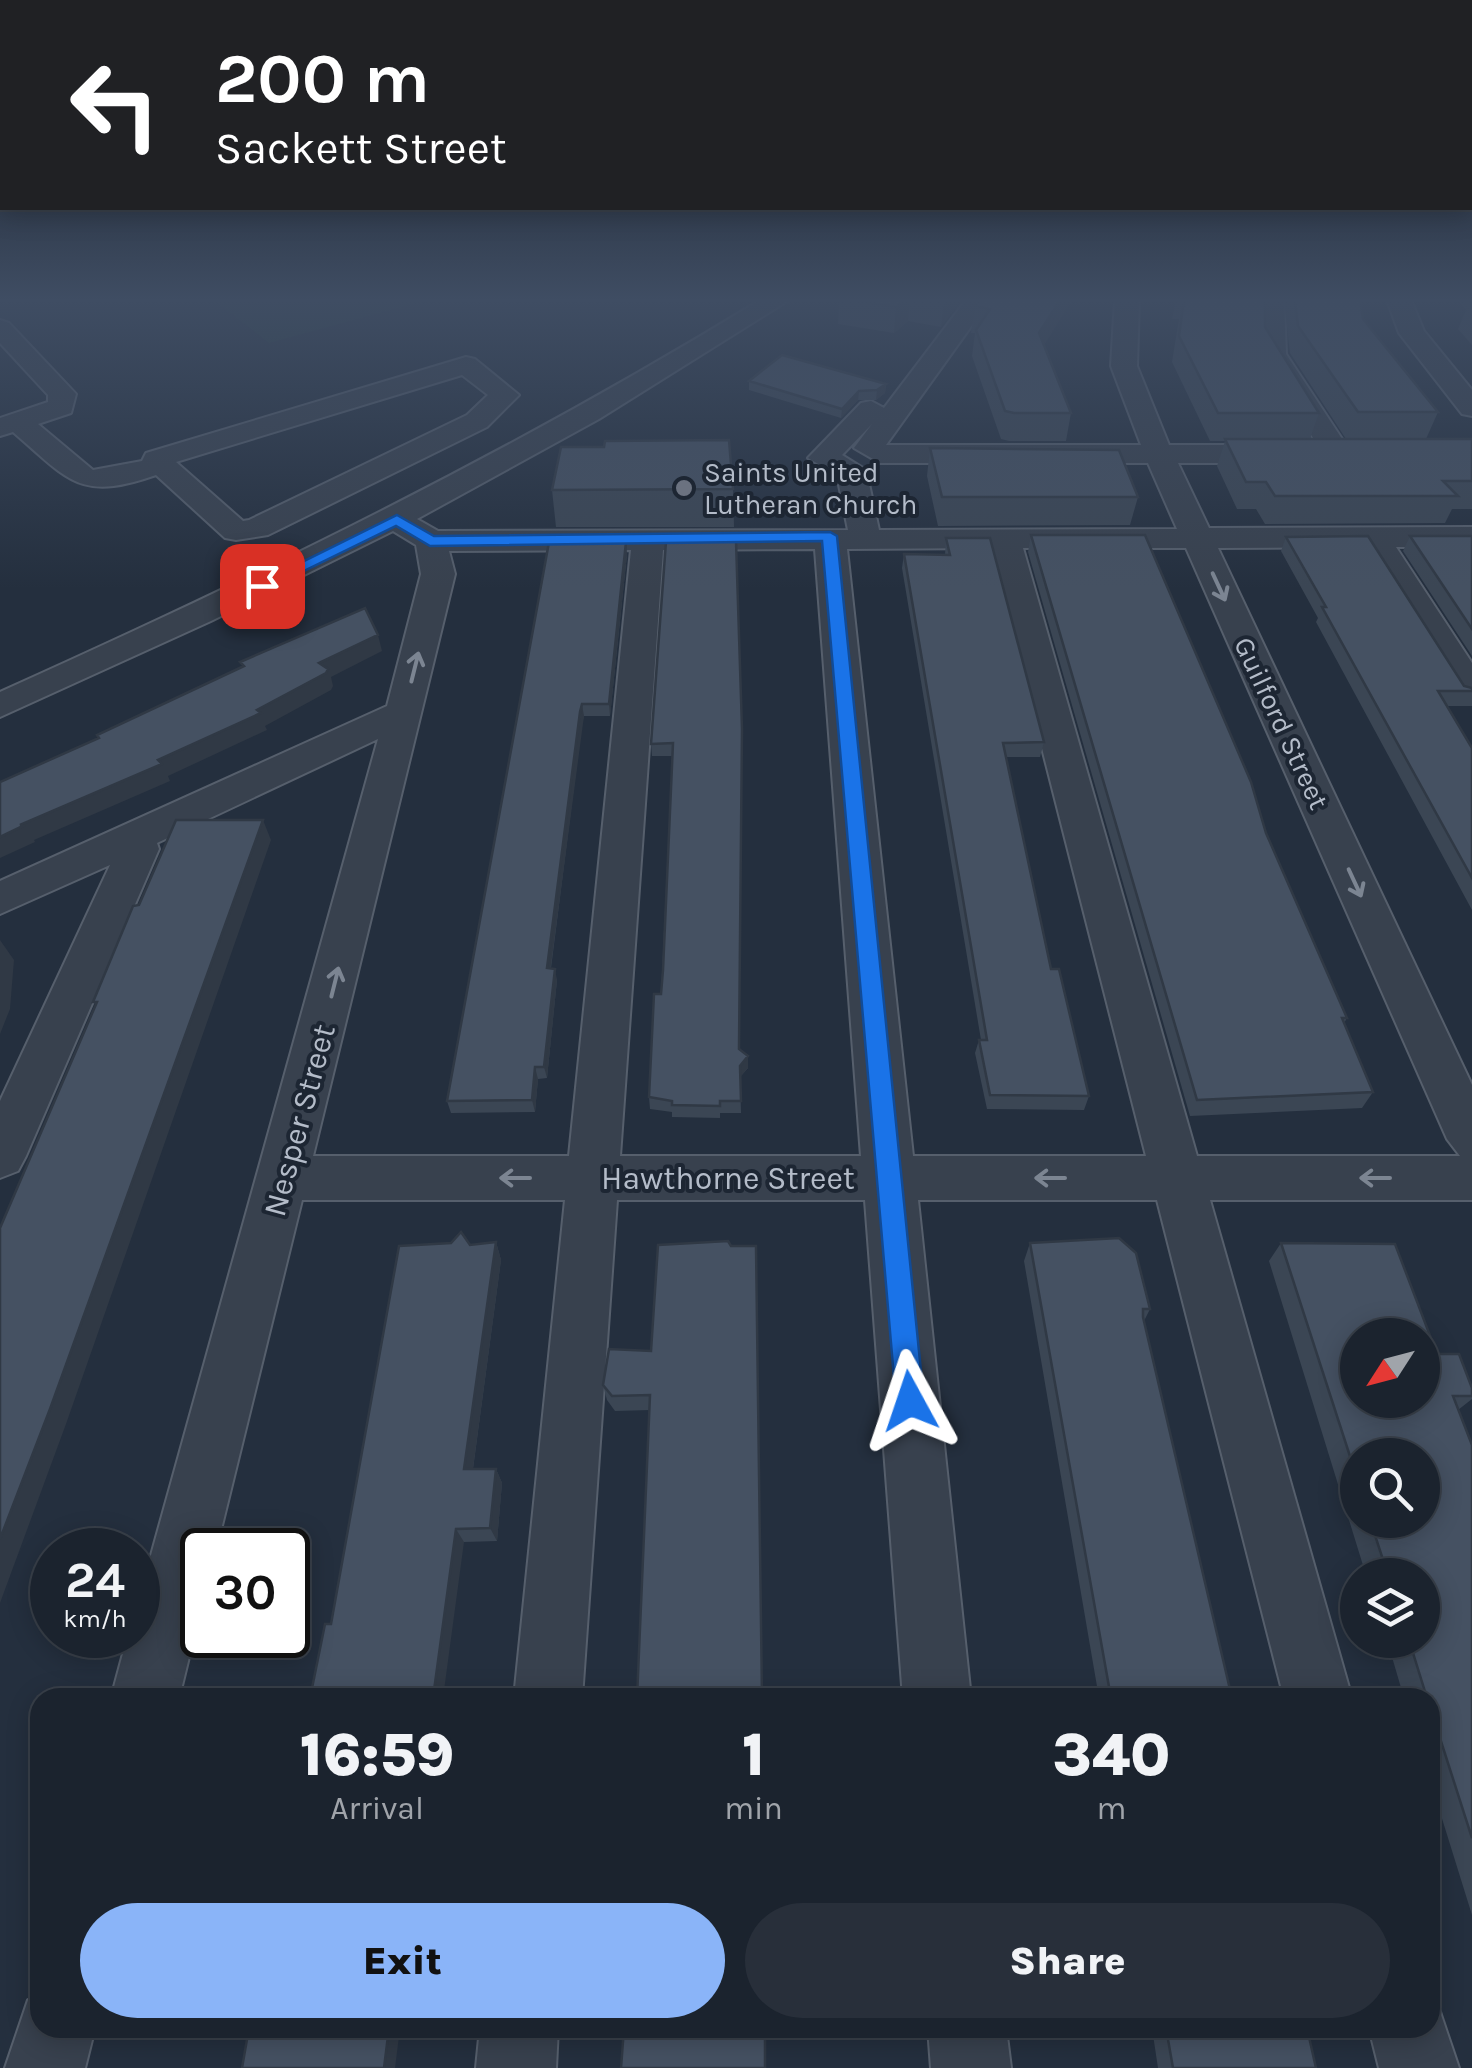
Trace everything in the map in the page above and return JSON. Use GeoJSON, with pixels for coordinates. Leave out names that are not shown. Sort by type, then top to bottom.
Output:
{"type":"FeatureCollection","features":[{"type":"Feature","properties":{"kind":"street"},"geometry":{"type":"LineString","coordinates":[[9,424],[62,407],[62,397]]}},
{"type":"Feature","properties":{"kind":"street"},"geometry":{"type":"LineString","coordinates":[[359,397],[156,458],[236,531],[257,528],[478,421],[503,397]]}},
{"type":"Feature","properties":{"kind":"street"},"geometry":{"type":"LineString","coordinates":[[414,530],[537,442],[614,397]]}},
{"type":"Feature","properties":{"kind":"street"},"geometry":{"type":"LineString","coordinates":[[906,397],[868,448],[880,454],[1347,454],[1304,397]]}},
{"type":"Feature","properties":{"kind":"street","name":"Guilford Street"},"geometry":{"type":"LineString","coordinates":[[1136,397],[1196,538],[1472,1139]]}},
{"type":"Feature","properties":{"kind":"street"},"geometry":{"type":"LineString","coordinates":[[872,409],[823,458],[851,470],[847,536],[889,1178],[936,1688]]}},
{"type":"Feature","properties":{"kind":"street"},"geometry":{"type":"LineString","coordinates":[[478,421],[537,442]]}},
{"type":"Feature","properties":{"kind":"street"},"geometry":{"type":"LineString","coordinates":[[9,424],[86,478],[123,477],[161,464]]}},
{"type":"Feature","properties":{"kind":"street"},"geometry":{"type":"LineString","coordinates":[[304,504],[366,535]]}},
{"type":"Feature","properties":{"kind":"street"},"geometry":{"type":"LineString","coordinates":[[0,706],[366,535],[414,530],[648,537],[1472,538]]}},
{"type":"Feature","properties":{"kind":"street","name":"Nesper Street"},"geometry":{"type":"LineString","coordinates":[[148,1688],[284,1178],[438,574],[414,530]]}},
{"type":"Feature","properties":{"kind":"street"},"geometry":{"type":"LineString","coordinates":[[549,1688],[648,537]]}},
{"type":"Feature","properties":{"kind":"street"},"geometry":{"type":"LineString","coordinates":[[1004,537],[1315,1688]]}},
{"type":"Feature","properties":{"kind":"street"},"geometry":{"type":"LineString","coordinates":[[1374,538],[1472,690]]}},
{"type":"Feature","properties":{"kind":"street"},"geometry":{"type":"LineString","coordinates":[[0,899],[133,834],[404,712]]}},
{"type":"Feature","properties":{"kind":"street"},"geometry":{"type":"LineString","coordinates":[[0,1156],[138,848],[133,834]]}},
{"type":"Feature","properties":{"kind":"street","name":"Hawthorne Street"},"geometry":{"type":"LineString","coordinates":[[284,1178],[1472,1178]]}},
{"type":"Feature","properties":{"kind":"street"},"geometry":{"type":"LineString","coordinates":[[45,2068],[53,2038]]}},
{"type":"Feature","properties":{"kind":"street"},"geometry":{"type":"LineString","coordinates":[[516,2068],[518,2038]]}},
{"type":"Feature","properties":{"kind":"street"},"geometry":{"type":"LineString","coordinates":[[969,2038],[971,2068]]}},
{"type":"Feature","properties":{"kind":"street"},"geometry":{"type":"LineString","coordinates":[[1411,2038],[1419,2068]]}},
{"type":"Feature","properties":{"kind":"building"},"geometry":{"type":"Polygon","coordinates":[[[801,397],[854,397],[842,409],[801,397]]]}},
{"type":"Feature","properties":{"kind":"building"},"geometry":{"type":"Polygon","coordinates":[[[1000,397],[1064,397],[1071,413],[1014,413],[1005,411],[1000,397]]]}},
{"type":"Feature","properties":{"kind":"building"},"geometry":{"type":"Polygon","coordinates":[[[1210,397],[1309,397],[1319,413],[1218,413],[1210,397]]]}},
{"type":"Feature","properties":{"kind":"building"},"geometry":{"type":"Polygon","coordinates":[[[1347,397],[1426,397],[1438,412],[1358,412],[1347,397]]]}},
{"type":"Feature","properties":{"kind":"building"},"geometry":{"type":"Polygon","coordinates":[[[1225,439],[1472,439],[1472,481],[1443,481],[1458,496],[1275,496],[1266,482],[1246,482],[1225,439]]]}},
{"type":"Feature","properties":{"kind":"building"},"geometry":{"type":"Polygon","coordinates":[[[729,440],[733,489],[552,490],[561,447],[604,447],[605,441],[729,440]]]}},
{"type":"Feature","properties":{"kind":"building"},"geometry":{"type":"Polygon","coordinates":[[[930,448],[1119,450],[1138,497],[942,497],[930,448]]]}},
{"type":"Feature","properties":{"kind":"building"},"geometry":{"type":"Polygon","coordinates":[[[1031,535],[1145,535],[1251,782],[1266,833],[1347,1018],[1342,1018],[1373,1092],[1197,1100],[1031,535]]]}},
{"type":"Feature","properties":{"kind":"building"},"geometry":{"type":"Polygon","coordinates":[[[1368,536],[1464,686],[1472,688],[1438,691],[1472,748],[1472,878],[1286,537],[1368,536]]]}},
{"type":"Feature","properties":{"kind":"building"},"geometry":{"type":"Polygon","coordinates":[[[1410,536],[1472,536],[1472,629],[1410,536]]]}},
{"type":"Feature","properties":{"kind":"building"},"geometry":{"type":"Polygon","coordinates":[[[946,538],[990,538],[1044,742],[1003,743],[1051,969],[1059,969],[1089,1096],[990,1095],[979,1040],[987,1040],[904,554],[950,555],[946,538]]]}},
{"type":"Feature","properties":{"kind":"building"},"geometry":{"type":"Polygon","coordinates":[[[736,541],[742,729],[739,1049],[748,1056],[740,1066],[741,1101],[720,1101],[720,1106],[672,1105],[672,1101],[649,1097],[654,994],[661,994],[663,970],[673,743],[651,744],[666,542],[736,541]]]}},
{"type":"Feature","properties":{"kind":"building"},"geometry":{"type":"Polygon","coordinates":[[[549,542],[626,542],[609,704],[582,704],[580,712],[547,968],[555,969],[544,1067],[535,1067],[532,1100],[447,1101],[549,542]]]}},
{"type":"Feature","properties":{"kind":"building"},"geometry":{"type":"Polygon","coordinates":[[[365,608],[378,635],[319,663],[328,669],[326,673],[257,710],[261,713],[158,760],[162,764],[0,837],[0,782],[244,666],[240,662],[365,608]]]}},
{"type":"Feature","properties":{"kind":"building"},"geometry":{"type":"Polygon","coordinates":[[[176,820],[263,820],[0,1539],[0,1228],[97,1002],[93,1002],[133,906],[139,905],[176,820]]]}},
{"type":"Feature","properties":{"kind":"building"},"geometry":{"type":"Polygon","coordinates":[[[461,1232],[470,1245],[496,1242],[464,1469],[496,1469],[490,1528],[456,1529],[434,1688],[312,1688],[325,1624],[331,1624],[399,1246],[451,1243],[461,1232]]]}},
{"type":"Feature","properties":{"kind":"building"},"geometry":{"type":"Polygon","coordinates":[[[1119,1238],[1136,1253],[1150,1309],[1143,1309],[1143,1317],[1230,1688],[1109,1688],[1030,1243],[1119,1238]]]}},
{"type":"Feature","properties":{"kind":"building"},"geometry":{"type":"Polygon","coordinates":[[[728,1241],[731,1246],[756,1246],[762,1688],[637,1688],[650,1395],[612,1396],[603,1385],[609,1349],[651,1351],[658,1245],[728,1241]]]}},
{"type":"Feature","properties":{"kind":"building"},"geometry":{"type":"Polygon","coordinates":[[[1281,1243],[1395,1244],[1423,1318],[1340,1318],[1340,1418],[1440,1418],[1440,1354],[1459,1354],[1472,1388],[1472,1396],[1453,1396],[1472,1445],[1472,1838],[1440,1738],[1440,1688],[1424,1688],[1415,1658],[1440,1658],[1440,1558],[1382,1558],[1376,1538],[1440,1538],[1440,1438],[1344,1438],[1281,1243]]]}},
{"type":"Feature","properties":{"kind":"building"},"geometry":{"type":"Polygon","coordinates":[[[247,2038],[388,2038],[384,2068],[242,2068],[247,2038]]]}},
{"type":"Feature","properties":{"kind":"building"},"geometry":{"type":"Polygon","coordinates":[[[623,2038],[765,2038],[765,2068],[621,2068],[623,2038]]]}},
{"type":"Feature","properties":{"kind":"building"},"geometry":{"type":"Polygon","coordinates":[[[1168,2038],[1309,2038],[1316,2068],[1173,2068],[1168,2038]]]}},
{"type":"Feature","properties":{"kind":"place","name":"Saints United Lutheran Church"},"geometry":{"type":"Point","coordinates":[684,488]}},
{"type":"Feature","properties":{"kind":"route"},"geometry":{"type":"LineString","coordinates":[[262,586],[397,520],[430,541],[830,536],[910,1401]]}}]}
